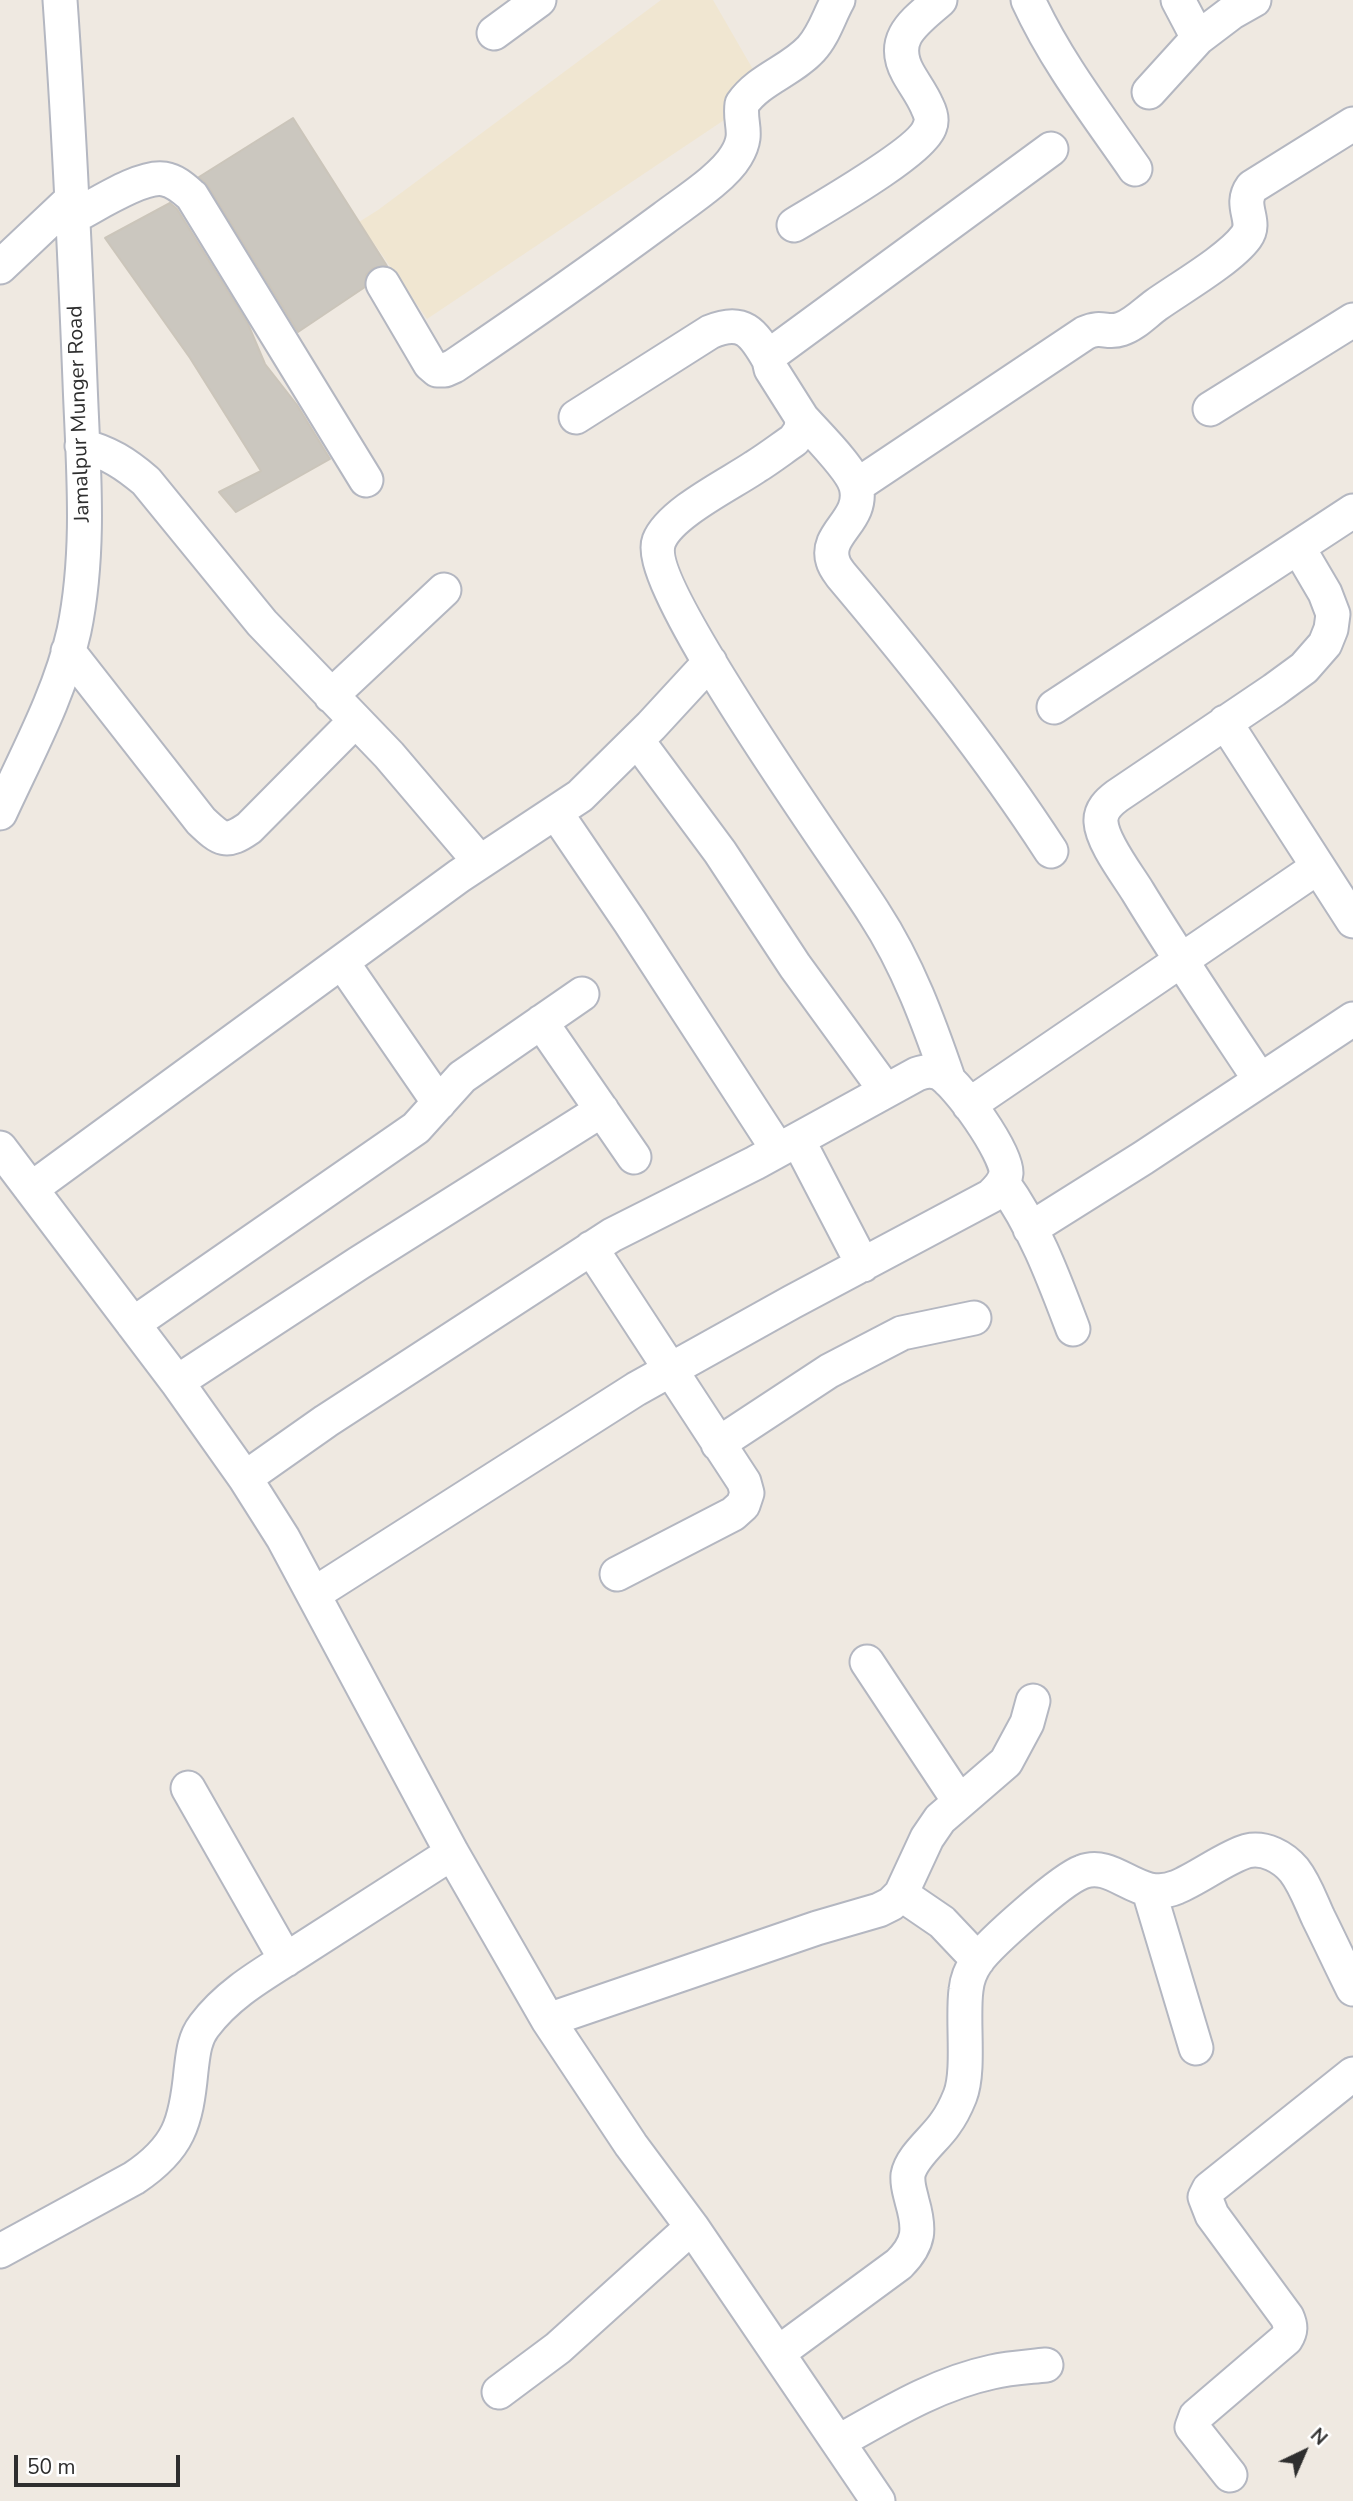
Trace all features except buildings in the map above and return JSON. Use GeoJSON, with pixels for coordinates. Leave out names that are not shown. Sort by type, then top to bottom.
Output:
{"type":"FeatureCollection","features":[{"type":"Feature","properties":{"kind":"street","name":"Jamalpur Munger Road"},"geometry":{"type":"LineString","coordinates":[[0,813],[48,708],[68,651],[81,591],[84,521],[82,446],[73,208],[60,0]]}},
{"type":"Feature","properties":{"kind":"street"},"geometry":{"type":"LineString","coordinates":[[494,33],[540,0]]}},
{"type":"Feature","properties":{"kind":"street"},"geometry":{"type":"LineString","coordinates":[[383,284],[430,364],[437,370],[454,366],[588,275],[731,163],[744,136],[742,104],[753,91],[813,47],[838,0]]}},
{"type":"Feature","properties":{"kind":"street"},"geometry":{"type":"LineString","coordinates":[[794,225],[880,171],[926,136],[931,125],[931,114],[900,53],[902,38],[940,0]]}},
{"type":"Feature","properties":{"kind":"street"},"geometry":{"type":"LineString","coordinates":[[1028,0],[1058,58],[1135,169]]}},
{"type":"Feature","properties":{"kind":"street"},"geometry":{"type":"LineString","coordinates":[[1178,0],[1198,38]]}},
{"type":"Feature","properties":{"kind":"street"},"geometry":{"type":"LineString","coordinates":[[1149,92],[1198,38],[1231,13],[1254,0]]}},
{"type":"Feature","properties":{"kind":"street"},"geometry":{"type":"LineString","coordinates":[[856,486],[1085,333],[1095,328],[1110,331],[1128,326],[1233,250],[1249,232],[1246,195],[1252,187],[1353,124]]}},
{"type":"Feature","properties":{"kind":"street"},"geometry":{"type":"LineString","coordinates":[[769,360],[781,346],[807,326],[923,245],[1051,149]]}},
{"type":"Feature","properties":{"kind":"street"},"geometry":{"type":"LineString","coordinates":[[0,267],[73,208],[146,181],[163,179],[178,184],[192,196],[366,480]]}},
{"type":"Feature","properties":{"kind":"street"},"geometry":{"type":"LineString","coordinates":[[1210,409],[1353,320]]}},
{"type":"Feature","properties":{"kind":"street"},"geometry":{"type":"LineString","coordinates":[[576,417],[710,332],[724,326],[736,325],[747,330],[758,341],[771,369],[802,418],[848,471],[856,486],[857,507],[832,546],[832,560],[841,575],[956,716],[1051,851]]}},
{"type":"Feature","properties":{"kind":"street"},"geometry":{"type":"LineString","coordinates":[[802,418],[801,430],[794,440],[670,524],[659,540],[657,554],[661,568],[741,717],[874,913],[926,1015],[959,1093]]}},
{"type":"Feature","properties":{"kind":"street"},"geometry":{"type":"LineString","coordinates":[[82,446],[102,451],[126,464],[146,481],[262,623],[419,788],[480,862]]}},
{"type":"Feature","properties":{"kind":"street"},"geometry":{"type":"LineString","coordinates":[[1054,707],[1353,511]]}},
{"type":"Feature","properties":{"kind":"street"},"geometry":{"type":"LineString","coordinates":[[1260,1080],[1181,961],[1118,859],[1100,820],[1105,806],[1117,796],[1304,668],[1325,644],[1333,614],[1325,593],[1298,547]]}},
{"type":"Feature","properties":{"kind":"street"},"geometry":{"type":"LineString","coordinates":[[331,696],[444,590]]}},
{"type":"Feature","properties":{"kind":"street"},"geometry":{"type":"LineString","coordinates":[[68,651],[201,821],[225,839],[236,837],[249,828],[355,721]]}},
{"type":"Feature","properties":{"kind":"street"},"geometry":{"type":"LineString","coordinates":[[31,1189],[480,862],[580,796],[638,740],[710,662]]}},
{"type":"Feature","properties":{"kind":"street"},"geometry":{"type":"LineString","coordinates":[[1225,722],[1353,920]]}},
{"type":"Feature","properties":{"kind":"street"},"geometry":{"type":"LineString","coordinates":[[638,740],[720,852],[795,966],[886,1091]]}},
{"type":"Feature","properties":{"kind":"street"},"geometry":{"type":"LineString","coordinates":[[556,813],[788,1145],[863,1265]]}},
{"type":"Feature","properties":{"kind":"street"},"geometry":{"type":"LineString","coordinates":[[959,1093],[1181,961],[1318,867]]}},
{"type":"Feature","properties":{"kind":"street"},"geometry":{"type":"LineString","coordinates":[[342,962],[439,1103]]}},
{"type":"Feature","properties":{"kind":"street"},"geometry":{"type":"LineString","coordinates":[[133,1324],[416,1128],[462,1077],[582,994]]}},
{"type":"Feature","properties":{"kind":"street"},"geometry":{"type":"LineString","coordinates":[[1030,1229],[1353,1019]]}},
{"type":"Feature","properties":{"kind":"street"},"geometry":{"type":"LineString","coordinates":[[541,1022],[634,1157]]}},
{"type":"Feature","properties":{"kind":"street"},"geometry":{"type":"LineString","coordinates":[[245,1478],[357,1400],[622,1229],[788,1145],[917,1074],[928,1070],[940,1074],[959,1093],[999,1152],[1006,1171],[1003,1183],[991,1196],[625,1395],[314,1594]]}},
{"type":"Feature","properties":{"kind":"street"},"geometry":{"type":"LineString","coordinates":[[177,1382],[359,1263],[602,1110]]}},
{"type":"Feature","properties":{"kind":"street"},"geometry":{"type":"LineString","coordinates":[[0,1148],[177,1382],[245,1478],[283,1538],[452,1853],[548,2021],[878,2501]]}},
{"type":"Feature","properties":{"kind":"street"},"geometry":{"type":"LineString","coordinates":[[1003,1183],[1018,1204],[1050,1269],[1073,1329]]}},
{"type":"Feature","properties":{"kind":"street"},"geometry":{"type":"LineString","coordinates":[[591,1248],[744,1482],[747,1493],[743,1505],[733,1514],[617,1574]]}},
{"type":"Feature","properties":{"kind":"street"},"geometry":{"type":"LineString","coordinates":[[718,1444],[829,1371],[902,1333],[974,1318]]}},
{"type":"Feature","properties":{"kind":"street"},"geometry":{"type":"LineString","coordinates":[[867,1662],[959,1801]]}},
{"type":"Feature","properties":{"kind":"street"},"geometry":{"type":"LineString","coordinates":[[548,2021],[891,1904],[901,1894],[927,1838],[940,1819],[1006,1762],[1027,1723],[1034,1701]]}},
{"type":"Feature","properties":{"kind":"street"},"geometry":{"type":"LineString","coordinates":[[188,1788],[286,1960]]}},
{"type":"Feature","properties":{"kind":"street"},"geometry":{"type":"LineString","coordinates":[[778,2353],[899,2264],[911,2252],[917,2239],[917,2227],[908,2186],[909,2172],[915,2160],[946,2123],[962,2092],[969,1975],[978,1960],[1037,1905],[1081,1872],[1095,1869],[1149,1891],[1162,1892],[1176,1888],[1246,1851],[1260,1850],[1274,1854],[1294,1870],[1304,1887],[1353,1989]]}},
{"type":"Feature","properties":{"kind":"street"},"geometry":{"type":"LineString","coordinates":[[0,2251],[134,2178],[155,2165],[170,2149],[188,2101],[193,2050],[202,2028],[222,2005],[253,1980],[452,1853]]}},
{"type":"Feature","properties":{"kind":"street"},"geometry":{"type":"LineString","coordinates":[[1149,1891],[1196,2048]]}},
{"type":"Feature","properties":{"kind":"street"},"geometry":{"type":"LineString","coordinates":[[901,1894],[942,1922],[978,1960]]}},
{"type":"Feature","properties":{"kind":"street"},"geometry":{"type":"LineString","coordinates":[[1230,2475],[1192,2427],[1193,2421],[1286,2339],[1290,2325],[1287,2317],[1212,2215],[1205,2197],[1209,2189],[1353,2074]]}},
{"type":"Feature","properties":{"kind":"street"},"geometry":{"type":"LineString","coordinates":[[499,2392],[558,2348],[692,2227]]}},
{"type":"Feature","properties":{"kind":"street"},"geometry":{"type":"LineString","coordinates":[[838,2442],[922,2395],[954,2383],[992,2372],[1046,2365]]}},
{"type":"Feature","properties":{"kind":"shaded area"},"geometry":{"type":"Polygon","coordinates":[[[661,0],[713,0],[766,92],[427,319],[359,222],[661,0]]]}}]}
